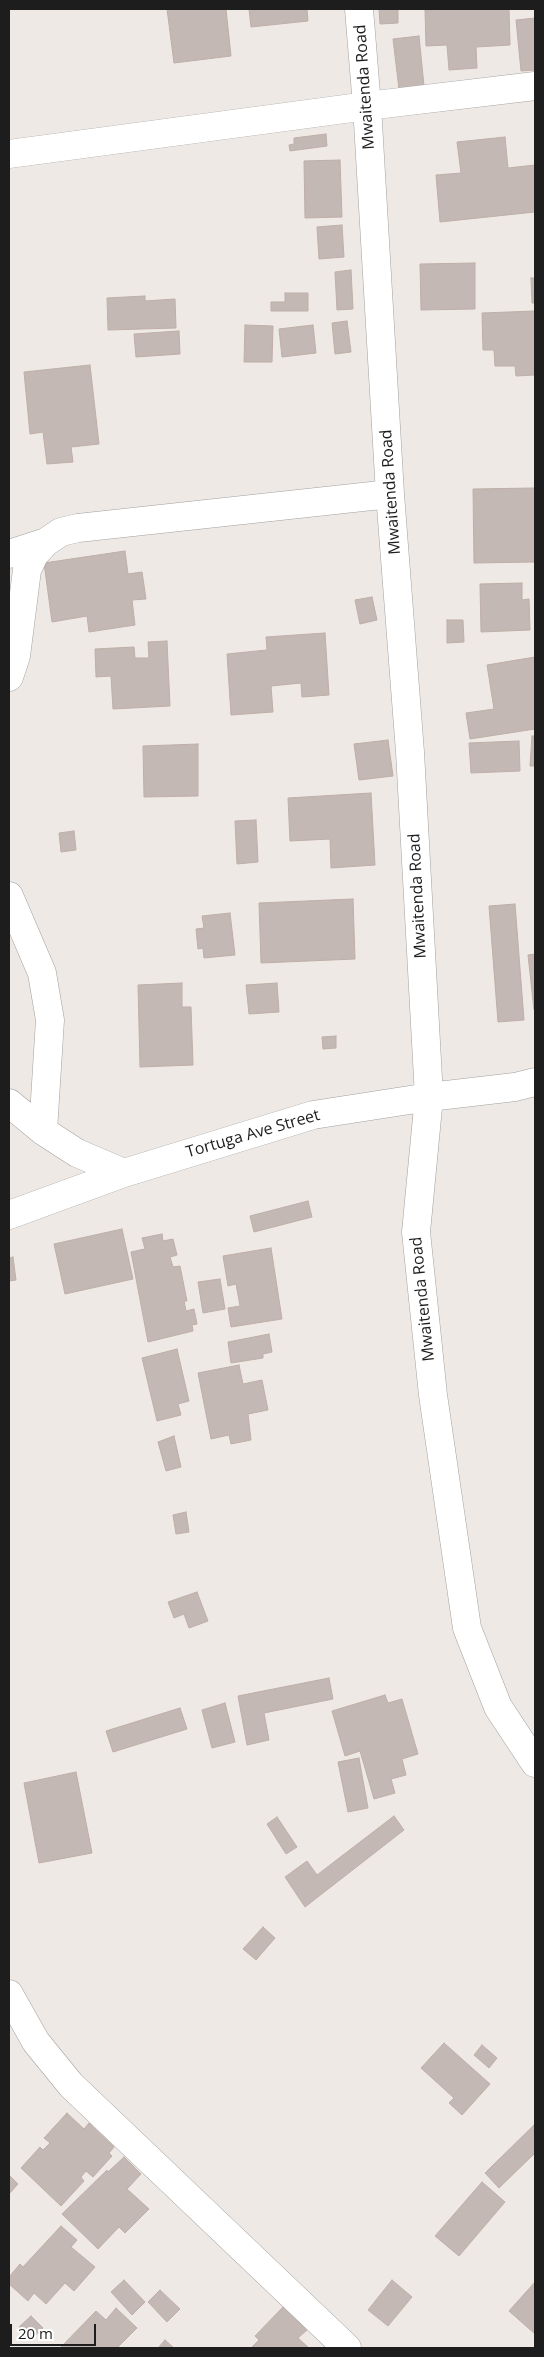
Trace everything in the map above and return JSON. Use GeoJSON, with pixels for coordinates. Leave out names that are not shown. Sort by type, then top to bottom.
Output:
{"type":"FeatureCollection","features":[{"type":"Feature","properties":{"kind":"street","name":"Mwaitenda Road"},"geometry":{"type":"LineString","coordinates":[[359,9],[367,106],[390,494],[410,752],[429,1097],[416,1232],[433,1395],[467,1628],[498,1707],[535,1763]]}},
{"type":"Feature","properties":{"kind":"street"},"geometry":{"type":"LineString","coordinates":[[9,154],[367,106],[535,86]]}},
{"type":"Feature","properties":{"kind":"street"},"geometry":{"type":"LineString","coordinates":[[9,677],[16,656],[27,570],[34,554],[46,542],[61,532],[78,528],[390,494]]}},
{"type":"Feature","properties":{"kind":"street"},"geometry":{"type":"LineString","coordinates":[[9,554],[46,542]]}},
{"type":"Feature","properties":{"kind":"street"},"geometry":{"type":"LineString","coordinates":[[9,896],[42,973],[50,1020],[43,1131]]}},
{"type":"Feature","properties":{"kind":"street","name":"Tortuga Ave Street"},"geometry":{"type":"LineString","coordinates":[[9,1215],[124,1173],[313,1115],[429,1097],[515,1088],[535,1082]]}},
{"type":"Feature","properties":{"kind":"street"},"geometry":{"type":"LineString","coordinates":[[9,1103],[43,1131],[77,1153],[124,1173]]}},
{"type":"Feature","properties":{"kind":"street"},"geometry":{"type":"LineString","coordinates":[[9,1994],[36,2042],[71,2085],[347,2348]]}},
{"type":"Feature","properties":{"kind":"building"},"geometry":{"type":"Polygon","coordinates":[[[167,9],[226,9],[231,56],[174,63],[167,9]]]}},
{"type":"Feature","properties":{"kind":"building"},"geometry":{"type":"Polygon","coordinates":[[[249,9],[307,9],[308,21],[251,27],[249,9]]]}},
{"type":"Feature","properties":{"kind":"building"},"geometry":{"type":"Polygon","coordinates":[[[379,9],[398,9],[398,23],[380,24],[379,9]]]}},
{"type":"Feature","properties":{"kind":"building"},"geometry":{"type":"Polygon","coordinates":[[[509,9],[510,45],[476,47],[477,68],[449,70],[447,45],[426,46],[425,10],[509,9]]]}},
{"type":"Feature","properties":{"kind":"building"},"geometry":{"type":"Polygon","coordinates":[[[535,18],[535,70],[521,71],[516,20],[535,18]]]}},
{"type":"Feature","properties":{"kind":"building"},"geometry":{"type":"Polygon","coordinates":[[[419,36],[424,86],[399,89],[393,39],[419,36]]]}},
{"type":"Feature","properties":{"kind":"building"},"geometry":{"type":"Polygon","coordinates":[[[326,134],[327,146],[290,151],[289,145],[294,144],[294,138],[326,134]]]}},
{"type":"Feature","properties":{"kind":"building"},"geometry":{"type":"Polygon","coordinates":[[[505,137],[508,168],[535,165],[535,212],[440,222],[436,175],[461,173],[457,142],[505,137]]]}},
{"type":"Feature","properties":{"kind":"building"},"geometry":{"type":"Polygon","coordinates":[[[340,160],[342,217],[305,218],[304,161],[340,160]]]}},
{"type":"Feature","properties":{"kind":"building"},"geometry":{"type":"Polygon","coordinates":[[[342,225],[344,257],[319,259],[317,227],[342,225]]]}},
{"type":"Feature","properties":{"kind":"building"},"geometry":{"type":"Polygon","coordinates":[[[475,263],[475,309],[421,310],[420,264],[475,263]]]}},
{"type":"Feature","properties":{"kind":"building"},"geometry":{"type":"Polygon","coordinates":[[[351,270],[353,309],[337,310],[335,272],[351,270]]]}},
{"type":"Feature","properties":{"kind":"building"},"geometry":{"type":"Polygon","coordinates":[[[531,278],[535,278],[535,303],[532,303],[531,278]]]}},
{"type":"Feature","properties":{"kind":"building"},"geometry":{"type":"Polygon","coordinates":[[[285,293],[308,293],[308,311],[271,311],[271,302],[285,302],[285,293]]]}},
{"type":"Feature","properties":{"kind":"building"},"geometry":{"type":"Polygon","coordinates":[[[145,296],[145,301],[175,299],[176,328],[108,330],[107,298],[145,296]]]}},
{"type":"Feature","properties":{"kind":"building"},"geometry":{"type":"Polygon","coordinates":[[[535,311],[535,375],[516,376],[515,366],[495,366],[494,350],[483,350],[482,313],[535,311]]]}},
{"type":"Feature","properties":{"kind":"building"},"geometry":{"type":"Polygon","coordinates":[[[347,321],[351,352],[335,354],[332,323],[347,321]]]}},
{"type":"Feature","properties":{"kind":"building"},"geometry":{"type":"Polygon","coordinates":[[[245,325],[273,326],[272,362],[244,362],[245,325]]]}},
{"type":"Feature","properties":{"kind":"building"},"geometry":{"type":"Polygon","coordinates":[[[313,325],[316,353],[282,357],[279,329],[313,325]]]}},
{"type":"Feature","properties":{"kind":"building"},"geometry":{"type":"Polygon","coordinates":[[[179,331],[180,354],[136,357],[134,334],[179,331]]]}},
{"type":"Feature","properties":{"kind":"building"},"geometry":{"type":"Polygon","coordinates":[[[90,365],[99,444],[71,447],[73,462],[47,464],[43,432],[30,434],[24,372],[90,365]]]}},
{"type":"Feature","properties":{"kind":"building"},"geometry":{"type":"Polygon","coordinates":[[[535,488],[535,562],[474,563],[473,489],[535,488]]]}},
{"type":"Feature","properties":{"kind":"building"},"geometry":{"type":"Polygon","coordinates":[[[125,551],[128,574],[142,572],[146,599],[132,600],[135,625],[89,632],[87,616],[52,622],[44,563],[125,551]]]}},
{"type":"Feature","properties":{"kind":"building"},"geometry":{"type":"Polygon","coordinates":[[[522,583],[522,600],[529,599],[530,630],[481,632],[480,584],[522,583]]]}},
{"type":"Feature","properties":{"kind":"building"},"geometry":{"type":"Polygon","coordinates":[[[372,597],[377,620],[360,624],[355,600],[372,597]]]}},
{"type":"Feature","properties":{"kind":"building"},"geometry":{"type":"Polygon","coordinates":[[[447,620],[463,620],[464,642],[447,643],[447,620]]]}},
{"type":"Feature","properties":{"kind":"building"},"geometry":{"type":"Polygon","coordinates":[[[325,633],[329,695],[302,697],[301,683],[271,686],[273,712],[231,715],[227,654],[267,650],[266,637],[325,633]]]}},
{"type":"Feature","properties":{"kind":"building"},"geometry":{"type":"Polygon","coordinates":[[[167,641],[170,706],[113,709],[111,676],[96,677],[95,649],[134,647],[135,658],[149,658],[148,642],[167,641]]]}},
{"type":"Feature","properties":{"kind":"building"},"geometry":{"type":"Polygon","coordinates":[[[535,657],[535,729],[470,739],[466,713],[494,709],[487,665],[535,657]]]}},
{"type":"Feature","properties":{"kind":"building"},"geometry":{"type":"Polygon","coordinates":[[[532,736],[535,736],[535,766],[530,766],[532,736]]]}},
{"type":"Feature","properties":{"kind":"building"},"geometry":{"type":"Polygon","coordinates":[[[388,740],[393,776],[359,780],[354,744],[388,740]]]}},
{"type":"Feature","properties":{"kind":"building"},"geometry":{"type":"Polygon","coordinates":[[[519,741],[520,771],[471,773],[469,743],[519,741]]]}},
{"type":"Feature","properties":{"kind":"building"},"geometry":{"type":"Polygon","coordinates":[[[198,744],[198,796],[144,797],[143,746],[198,744]]]}},
{"type":"Feature","properties":{"kind":"building"},"geometry":{"type":"Polygon","coordinates":[[[371,793],[375,865],[331,868],[330,839],[290,841],[288,798],[371,793]]]}},
{"type":"Feature","properties":{"kind":"building"},"geometry":{"type":"Polygon","coordinates":[[[256,820],[258,862],[237,864],[235,821],[256,820]]]}},
{"type":"Feature","properties":{"kind":"building"},"geometry":{"type":"Polygon","coordinates":[[[74,831],[76,850],[61,852],[59,833],[74,831]]]}},
{"type":"Feature","properties":{"kind":"building"},"geometry":{"type":"Polygon","coordinates":[[[353,899],[355,959],[261,963],[259,903],[353,899]]]}},
{"type":"Feature","properties":{"kind":"building"},"geometry":{"type":"Polygon","coordinates":[[[515,904],[524,1020],[498,1022],[489,906],[515,904]]]}},
{"type":"Feature","properties":{"kind":"building"},"geometry":{"type":"Polygon","coordinates":[[[230,913],[235,955],[204,958],[203,948],[198,949],[196,929],[204,928],[202,916],[230,913]]]}},
{"type":"Feature","properties":{"kind":"building"},"geometry":{"type":"Polygon","coordinates":[[[535,954],[535,1010],[534,1010],[528,955],[535,954]]]}},
{"type":"Feature","properties":{"kind":"building"},"geometry":{"type":"Polygon","coordinates":[[[182,983],[182,1007],[191,1007],[193,1065],[140,1067],[138,985],[182,983]]]}},
{"type":"Feature","properties":{"kind":"building"},"geometry":{"type":"Polygon","coordinates":[[[277,983],[279,1012],[249,1014],[246,985],[277,983]]]}},
{"type":"Feature","properties":{"kind":"building"},"geometry":{"type":"Polygon","coordinates":[[[336,1036],[336,1048],[323,1049],[322,1037],[336,1036]]]}},
{"type":"Feature","properties":{"kind":"building"},"geometry":{"type":"Polygon","coordinates":[[[308,1201],[312,1217],[254,1232],[250,1216],[308,1201]]]}},
{"type":"Feature","properties":{"kind":"building"},"geometry":{"type":"Polygon","coordinates":[[[122,1229],[133,1279],[65,1294],[54,1244],[122,1229]]]}},
{"type":"Feature","properties":{"kind":"building"},"geometry":{"type":"Polygon","coordinates":[[[162,1234],[163,1241],[173,1239],[177,1255],[170,1257],[173,1267],[180,1266],[187,1301],[184,1301],[186,1311],[194,1309],[197,1324],[192,1325],[193,1331],[148,1342],[131,1252],[145,1249],[142,1238],[162,1234]]]}},
{"type":"Feature","properties":{"kind":"building"},"geometry":{"type":"Polygon","coordinates":[[[271,1248],[282,1319],[231,1327],[228,1308],[240,1306],[236,1284],[228,1286],[223,1256],[271,1248]]]}},
{"type":"Feature","properties":{"kind":"building"},"geometry":{"type":"Polygon","coordinates":[[[13,1257],[16,1280],[9,1281],[9,1258],[13,1257]]]}},
{"type":"Feature","properties":{"kind":"building"},"geometry":{"type":"Polygon","coordinates":[[[220,1279],[225,1309],[203,1313],[198,1282],[220,1279]]]}},
{"type":"Feature","properties":{"kind":"building"},"geometry":{"type":"Polygon","coordinates":[[[269,1334],[272,1352],[263,1354],[263,1358],[231,1363],[228,1342],[269,1334]]]}},
{"type":"Feature","properties":{"kind":"building"},"geometry":{"type":"Polygon","coordinates":[[[177,1349],[189,1401],[178,1404],[181,1415],[157,1421],[142,1358],[177,1349]]]}},
{"type":"Feature","properties":{"kind":"building"},"geometry":{"type":"Polygon","coordinates":[[[239,1365],[243,1384],[262,1380],[268,1410],[248,1414],[251,1440],[231,1444],[229,1435],[211,1439],[198,1373],[239,1365]]]}},
{"type":"Feature","properties":{"kind":"building"},"geometry":{"type":"Polygon","coordinates":[[[174,1436],[181,1467],[166,1471],[158,1442],[174,1436]]]}},
{"type":"Feature","properties":{"kind":"building"},"geometry":{"type":"Polygon","coordinates":[[[186,1512],[189,1532],[176,1534],[173,1515],[186,1512]]]}},
{"type":"Feature","properties":{"kind":"building"},"geometry":{"type":"Polygon","coordinates":[[[197,1592],[208,1621],[189,1628],[184,1614],[174,1618],[168,1602],[197,1592]]]}},
{"type":"Feature","properties":{"kind":"building"},"geometry":{"type":"Polygon","coordinates":[[[329,1678],[333,1699],[264,1713],[269,1740],[247,1745],[238,1696],[329,1678]]]}},
{"type":"Feature","properties":{"kind":"building"},"geometry":{"type":"Polygon","coordinates":[[[385,1695],[388,1703],[402,1699],[418,1754],[402,1759],[406,1775],[391,1779],[395,1793],[374,1799],[360,1751],[345,1756],[332,1711],[385,1695]]]}},
{"type":"Feature","properties":{"kind":"building"},"geometry":{"type":"Polygon","coordinates":[[[225,1703],[235,1742],[212,1748],[202,1710],[225,1703]]]}},
{"type":"Feature","properties":{"kind":"building"},"geometry":{"type":"Polygon","coordinates":[[[180,1708],[187,1729],[113,1752],[106,1731],[180,1708]]]}},
{"type":"Feature","properties":{"kind":"building"},"geometry":{"type":"Polygon","coordinates":[[[359,1758],[368,1808],[348,1812],[338,1762],[359,1758]]]}},
{"type":"Feature","properties":{"kind":"building"},"geometry":{"type":"Polygon","coordinates":[[[76,1772],[92,1853],[39,1863],[24,1783],[76,1772]]]}},
{"type":"Feature","properties":{"kind":"building"},"geometry":{"type":"Polygon","coordinates":[[[394,1816],[404,1830],[305,1907],[285,1877],[307,1861],[317,1875],[394,1816]]]}},
{"type":"Feature","properties":{"kind":"building"},"geometry":{"type":"Polygon","coordinates":[[[277,1817],[297,1847],[286,1854],[267,1824],[277,1817]]]}},
{"type":"Feature","properties":{"kind":"building"},"geometry":{"type":"Polygon","coordinates":[[[263,1927],[275,1938],[256,1960],[243,1949],[263,1927]]]}},
{"type":"Feature","properties":{"kind":"building"},"geometry":{"type":"Polygon","coordinates":[[[444,2043],[490,2084],[462,2115],[449,2103],[454,2098],[421,2068],[444,2043]]]}},
{"type":"Feature","properties":{"kind":"building"},"geometry":{"type":"Polygon","coordinates":[[[482,2045],[497,2058],[489,2068],[474,2055],[482,2045]]]}},
{"type":"Feature","properties":{"kind":"building"},"geometry":{"type":"Polygon","coordinates":[[[67,2113],[84,2129],[89,2123],[114,2147],[109,2153],[112,2156],[93,2177],[86,2171],[81,2177],[84,2181],[61,2206],[21,2168],[40,2147],[43,2150],[50,2143],[44,2138],[67,2113]]]}},
{"type":"Feature","properties":{"kind":"building"},"geometry":{"type":"Polygon","coordinates":[[[534,2125],[535,2153],[499,2188],[485,2173],[534,2125]]]}},
{"type":"Feature","properties":{"kind":"building"},"geometry":{"type":"Polygon","coordinates":[[[124,2157],[141,2174],[127,2189],[149,2209],[125,2233],[119,2227],[98,2249],[62,2214],[107,2170],[108,2172],[124,2157]]]}},
{"type":"Feature","properties":{"kind":"building"},"geometry":{"type":"Polygon","coordinates":[[[9,2175],[18,2184],[9,2194],[9,2175]]]}},
{"type":"Feature","properties":{"kind":"building"},"geometry":{"type":"Polygon","coordinates":[[[482,2182],[505,2202],[459,2256],[435,2236],[482,2182]]]}},
{"type":"Feature","properties":{"kind":"building"},"geometry":{"type":"Polygon","coordinates":[[[61,2226],[77,2240],[71,2247],[95,2267],[74,2291],[65,2283],[46,2304],[34,2293],[28,2301],[9,2284],[9,2277],[20,2264],[23,2267],[61,2226]]]}},
{"type":"Feature","properties":{"kind":"building"},"geometry":{"type":"Polygon","coordinates":[[[124,2280],[145,2302],[132,2315],[111,2292],[124,2280]]]}},
{"type":"Feature","properties":{"kind":"building"},"geometry":{"type":"Polygon","coordinates":[[[392,2280],[412,2297],[388,2326],[368,2310],[392,2280]]]}},
{"type":"Feature","properties":{"kind":"building"},"geometry":{"type":"Polygon","coordinates":[[[535,2282],[535,2334],[509,2311],[535,2282]]]}},
{"type":"Feature","properties":{"kind":"building"},"geometry":{"type":"Polygon","coordinates":[[[160,2290],[180,2309],[167,2322],[148,2302],[160,2290]]]}},
{"type":"Feature","properties":{"kind":"building"},"geometry":{"type":"Polygon","coordinates":[[[284,2306],[308,2329],[298,2338],[309,2348],[251,2348],[259,2340],[255,2336],[284,2306]]]}},
{"type":"Feature","properties":{"kind":"building"},"geometry":{"type":"Polygon","coordinates":[[[116,2308],[137,2328],[117,2348],[60,2348],[96,2311],[106,2320],[116,2308]]]}},
{"type":"Feature","properties":{"kind":"building"},"geometry":{"type":"Polygon","coordinates":[[[31,2316],[43,2328],[32,2339],[19,2327],[31,2316]]]}},
{"type":"Feature","properties":{"kind":"building"},"geometry":{"type":"Polygon","coordinates":[[[165,2340],[174,2348],[158,2348],[165,2340]]]}}]}
